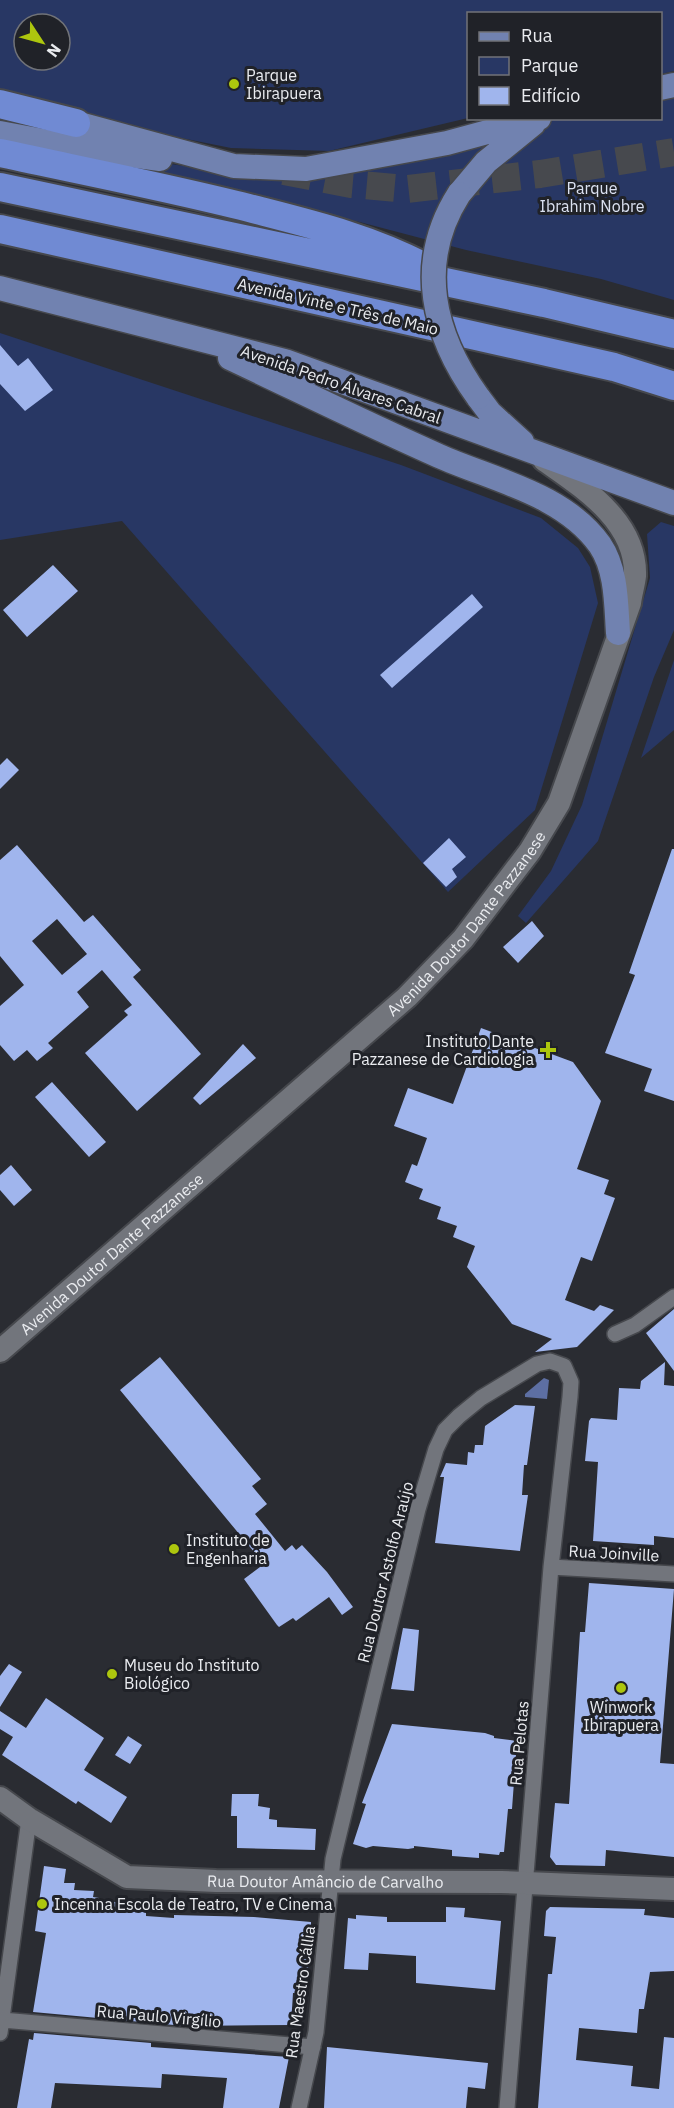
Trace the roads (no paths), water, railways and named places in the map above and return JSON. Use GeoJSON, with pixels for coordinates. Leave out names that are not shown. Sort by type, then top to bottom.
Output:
{"type":"FeatureCollection","features":[{"type":"Feature","properties":{"kind":"highway"},"geometry":{"type":"LineString","coordinates":[[0,104],[76,123]]}},
{"type":"Feature","properties":{"kind":"highway"},"geometry":{"type":"LineString","coordinates":[[0,153],[213,199],[341,231],[393,251],[461,286]]}},
{"type":"Feature","properties":{"kind":"highway"},"geometry":{"type":"LineString","coordinates":[[0,187],[674,334]]}},
{"type":"Feature","properties":{"kind":"highway","name":"Avenida Vinte e Três de Maio"},"geometry":{"type":"LineString","coordinates":[[0,229],[614,367],[674,386]]}},
{"type":"Feature","properties":{"kind":"highway"},"geometry":{"type":"LineString","coordinates":[[0,247],[42,255],[141,261]]}},
{"type":"Feature","properties":{"kind":"main road"},"geometry":{"type":"LineString","coordinates":[[0,133],[86,149],[214,166],[306,168],[447,143],[532,120]]}},
{"type":"Feature","properties":{"kind":"main road"},"geometry":{"type":"LineString","coordinates":[[531,450],[490,413],[448,350],[435,300],[434,278],[439,238],[450,207],[486,162],[537,120]]}},
{"type":"Feature","properties":{"kind":"main road"},"geometry":{"type":"LineString","coordinates":[[76,123],[234,166]]}},
{"type":"Feature","properties":{"kind":"main road","name":"Avenida Pedro Álvares Cabral"},"geometry":{"type":"LineString","coordinates":[[0,288],[177,331],[285,361],[674,504]]}},
{"type":"Feature","properties":{"kind":"main road"},"geometry":{"type":"LineString","coordinates":[[177,331],[441,457],[531,493],[575,520],[593,536],[610,565],[618,633]]}},
{"type":"Feature","properties":{"kind":"street","name":"Avenida Doutor Dante Pazzanese"},"geometry":{"type":"LineString","coordinates":[[0,1351],[407,997],[448,957],[530,851],[559,803],[630,603],[635,576],[627,541],[613,516],[591,494],[531,450]]}},
{"type":"Feature","properties":{"kind":"street"},"geometry":{"type":"LineString","coordinates":[[615,1334],[635,1324],[674,1297]]}},
{"type":"Feature","properties":{"kind":"street","name":"Rua Doutor Astolfo Araújo"},"geometry":{"type":"LineString","coordinates":[[332,1881],[333,1859],[416,1520],[436,1449],[445,1430],[481,1398],[537,1364],[550,1361],[564,1366],[571,1382]]}},
{"type":"Feature","properties":{"kind":"street","name":"Rua Pelotas"},"geometry":{"type":"LineString","coordinates":[[507,2108],[551,1567],[571,1382]]}},
{"type":"Feature","properties":{"kind":"street","name":"Rua Joinville"},"geometry":{"type":"LineString","coordinates":[[551,1567],[674,1574]]}},
{"type":"Feature","properties":{"kind":"street","name":"Rua Doutor Amâncio de Carvalho"},"geometry":{"type":"LineString","coordinates":[[0,1798],[29,1819],[127,1877],[216,1881],[525,1883],[674,1889]]}},
{"type":"Feature","properties":{"kind":"street"},"geometry":{"type":"LineString","coordinates":[[1,2026],[29,1819]]}},
{"type":"Feature","properties":{"kind":"street","name":"Rua Maestro Cállia"},"geometry":{"type":"LineString","coordinates":[[299,2108],[313,2047],[332,1881]]}},
{"type":"Feature","properties":{"kind":"street","name":"Rua Paulo Virgílio"},"geometry":{"type":"LineString","coordinates":[[1,2026],[313,2047]]}},
{"type":"Feature","properties":{"kind":"tunnel"},"geometry":{"type":"LineString","coordinates":[[284,171],[351,184],[407,189],[540,174],[674,152]]}},
{"type":"Feature","properties":{"kind":"place","name":"Parque Ibirapuera"},"geometry":{"type":"Point","coordinates":[234,84]}},
{"type":"Feature","properties":{"kind":"place","name":"Instituto Dante Pazzanese de Cardiologia"},"geometry":{"type":"Point","coordinates":[548,1050]}},
{"type":"Feature","properties":{"kind":"place","name":"Instituto de Engenharia"},"geometry":{"type":"Point","coordinates":[174,1549]}},
{"type":"Feature","properties":{"kind":"place","name":"Museu do Instituto Biológico"},"geometry":{"type":"Point","coordinates":[112,1674]}},
{"type":"Feature","properties":{"kind":"place","name":"Winwork Ibirapuera"},"geometry":{"type":"Point","coordinates":[621,1688]}},
{"type":"Feature","properties":{"kind":"place","name":"Incenna Escola de Teatro, TV e Cinema"},"geometry":{"type":"Point","coordinates":[42,1904]}},
{"type":"Feature","properties":{"kind":"park label","name":"Parque Ibrahim Nobre"},"geometry":{"type":"Point","coordinates":[592,197]}}]}
